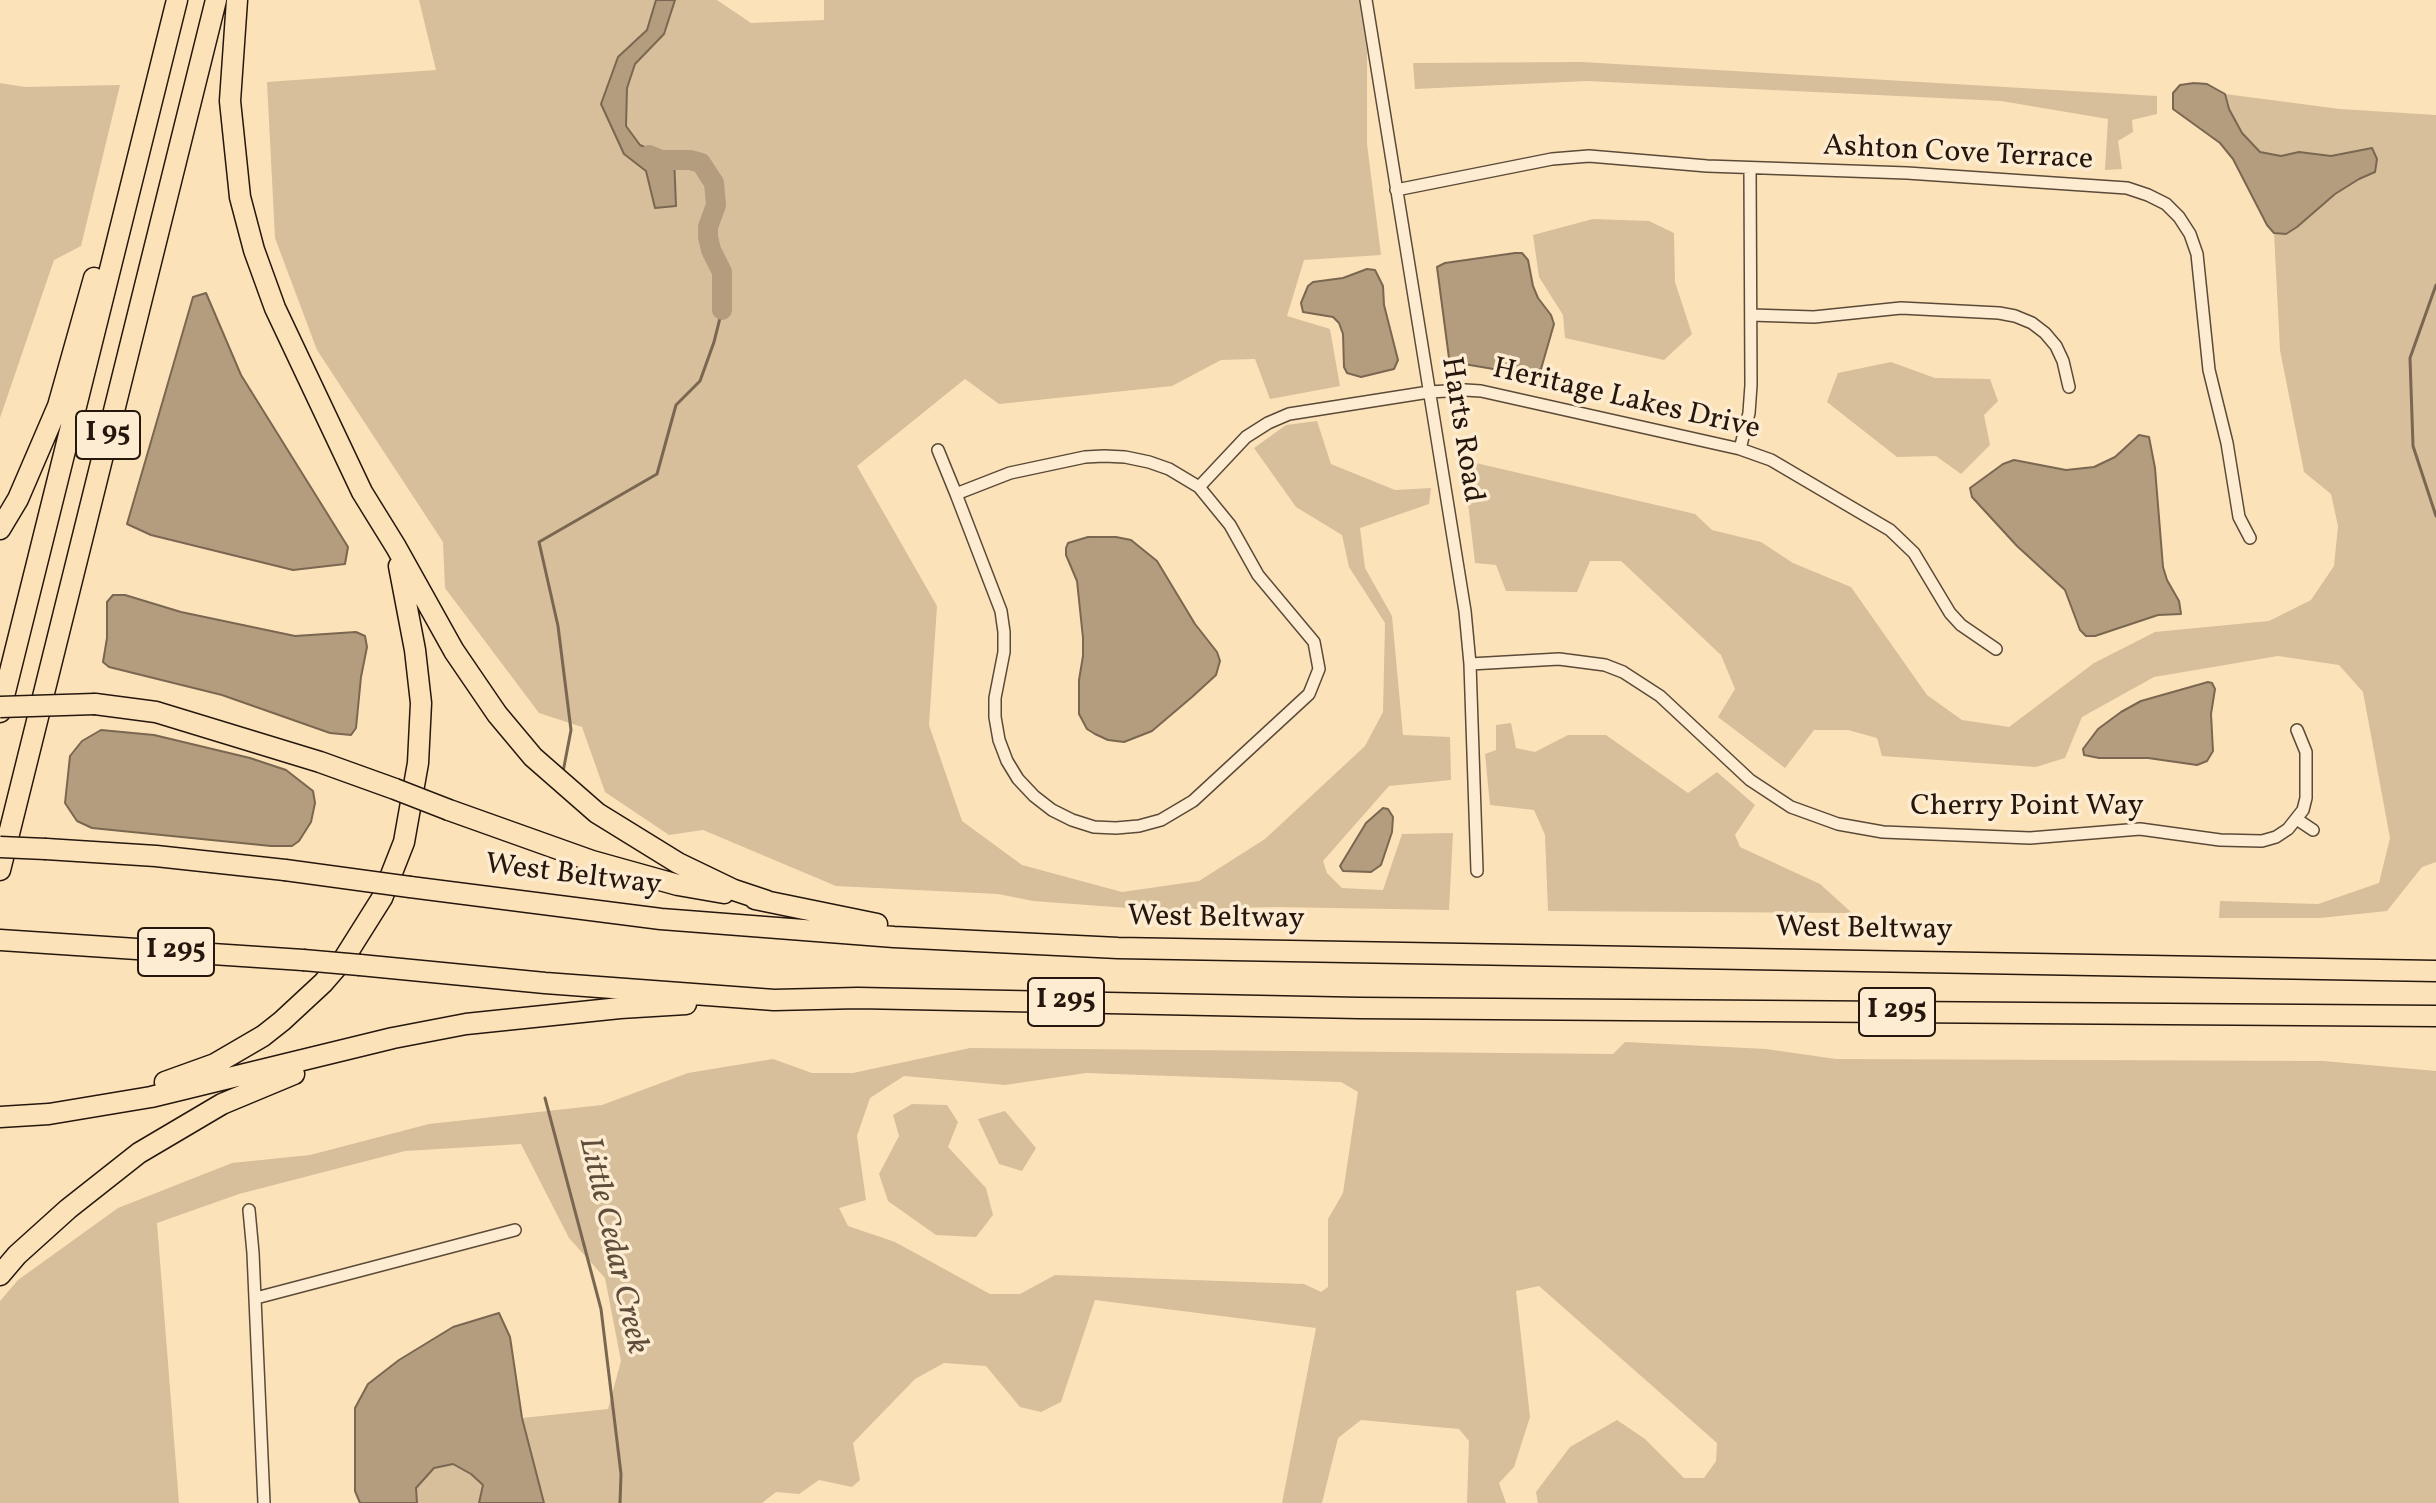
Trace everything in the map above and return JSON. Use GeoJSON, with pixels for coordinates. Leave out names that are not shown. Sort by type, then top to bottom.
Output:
{"type":"FeatureCollection","features":[{"type":"Feature","properties":{"kind":"highway","name":"I 95"},"geometry":{"type":"LineString","coordinates":[[0,710],[177,0]]}},
{"type":"Feature","properties":{"kind":"highway","name":"I 95"},"geometry":{"type":"LineString","coordinates":[[0,870],[216,0]]}},
{"type":"Feature","properties":{"kind":"highway"},"geometry":{"type":"LineString","coordinates":[[237,0],[230,101],[240,197],[254,250],[275,308],[356,478],[454,651],[497,714],[533,757],[597,813],[678,863],[734,890],[767,901]]}},
{"type":"Feature","properties":{"kind":"highway"},"geometry":{"type":"LineString","coordinates":[[0,529],[18,499],[62,396],[153,68],[165,49]]}},
{"type":"Feature","properties":{"kind":"highway"},"geometry":{"type":"LineString","coordinates":[[49,1114],[175,1079],[215,1064],[263,1036],[323,983],[343,960],[382,898],[404,842],[418,763],[421,703],[415,650],[396,547]]}},
{"type":"Feature","properties":{"kind":"highway"},"geometry":{"type":"LineString","coordinates":[[0,710],[95,704],[156,712],[320,762],[592,861],[678,885],[865,923],[1118,948]]}},
{"type":"Feature","properties":{"kind":"highway","name":"West Beltway"},"geometry":{"type":"LineString","coordinates":[[0,847],[156,856],[661,919],[894,937],[1118,948],[2436,971]]}},
{"type":"Feature","properties":{"kind":"highway","name":"I 295"},"geometry":{"type":"LineString","coordinates":[[0,940],[303,960],[545,983],[774,1000],[858,998],[1375,1008],[2436,1016]]}},
{"type":"Feature","properties":{"kind":"highway"},"geometry":{"type":"LineString","coordinates":[[0,1117],[49,1114],[151,1097],[393,1038],[466,1024],[620,1008],[774,1000]]}},
{"type":"Feature","properties":{"kind":"highway"},"geometry":{"type":"LineString","coordinates":[[0,1275],[17,1255],[68,1209],[139,1153],[222,1104],[267,1083],[393,1038]]}},
{"type":"Feature","properties":{"kind":"street","name":"Harts Road"},"geometry":{"type":"LineString","coordinates":[[1366,0],[1465,611],[1470,664],[1477,871]]}},
{"type":"Feature","properties":{"kind":"street","name":"Ashton Cove Terrace"},"geometry":{"type":"LineString","coordinates":[[1396,190],[1580,156],[2127,188],[2148,195],[2166,204],[2179,217],[2190,234],[2197,254],[2209,370],[2227,443],[2239,517],[2250,538]]}},
{"type":"Feature","properties":{"kind":"street"},"geometry":{"type":"LineString","coordinates":[[1740,449],[1750,399],[1750,168]]}},
{"type":"Feature","properties":{"kind":"street"},"geometry":{"type":"LineString","coordinates":[[1751,315],[1814,317],[1901,308],[2015,316],[2032,323],[2056,346],[2069,387]]}},
{"type":"Feature","properties":{"kind":"street","name":"Heritage Lakes Drive"},"geometry":{"type":"LineString","coordinates":[[1199,487],[1246,437],[1289,414],[1429,392],[1481,391],[1740,449],[1790,470],[1890,530],[1914,553],[1950,613],[1961,625],[1996,649]]}},
{"type":"Feature","properties":{"kind":"street"},"geometry":{"type":"LineString","coordinates":[[938,450],[995,592],[1004,632],[1004,652],[995,698],[999,740],[1018,779],[1052,810],[1094,827],[1139,826],[1161,820],[1193,801],[1309,694],[1319,669],[1314,642],[1258,575],[1230,525],[1199,487],[1169,469],[1125,457],[1085,457],[1010,473],[956,494]]}},
{"type":"Feature","properties":{"kind":"street","name":"Cherry Point Way"},"geometry":{"type":"LineString","coordinates":[[1470,664],[1559,659],[1605,665],[1623,672],[1660,696],[1750,780],[1772,795],[1816,817],[1859,829],[2030,838],[2140,829],[2220,840],[2262,841],[2276,837],[2298,820]]}},
{"type":"Feature","properties":{"kind":"street"},"geometry":{"type":"LineString","coordinates":[[2297,730],[2306,752],[2306,798],[2298,820],[2313,830]]}},
{"type":"Feature","properties":{"kind":"street"},"geometry":{"type":"LineString","coordinates":[[249,1210],[256,1298],[264,1503]]}},
{"type":"Feature","properties":{"kind":"street"},"geometry":{"type":"LineString","coordinates":[[256,1298],[515,1230]]}},
{"type":"Feature","properties":{"kind":"shaded area"},"geometry":{"type":"Polygon","coordinates":[[[419,0],[656,0],[647,30],[618,57],[624,154],[646,171],[656,208],[676,206],[658,153],[639,145],[626,127],[627,88],[635,64],[664,34],[675,0],[717,0],[751,23],[824,20],[824,0],[1359,0],[1367,50],[1367,144],[1381,255],[1304,260],[1287,316],[1330,329],[1340,386],[1270,399],[1255,359],[1221,360],[1172,386],[999,404],[965,379],[857,466],[937,606],[929,725],[962,821],[1022,865],[1122,892],[1199,881],[1265,839],[1365,746],[1383,712],[1385,623],[1349,567],[1342,535],[1296,507],[1254,448],[1286,425],[1317,421],[1331,464],[1395,490],[1431,488],[1429,504],[1360,528],[1365,568],[1392,616],[1403,735],[1450,737],[1451,780],[1389,786],[1323,861],[1327,873],[1342,888],[1383,890],[1402,834],[1453,833],[1449,910],[1275,907],[1155,910],[1033,901],[998,894],[836,886],[703,830],[669,835],[605,792],[582,727],[539,713],[445,588],[443,542],[317,350],[275,238],[267,82],[436,70],[419,0]]]}},
{"type":"Feature","properties":{"kind":"shaded area"},"geometry":{"type":"Polygon","coordinates":[[[656,0],[675,0],[664,34],[635,64],[627,88],[626,126],[640,145],[674,157],[676,206],[655,208],[646,171],[624,154],[601,104],[618,57],[647,30],[656,0]]]}},
{"type":"Feature","properties":{"kind":"shaded area"},"geometry":{"type":"Polygon","coordinates":[[[1582,62],[2157,96],[2157,114],[2132,120],[2133,132],[2118,141],[2122,169],[2105,170],[2108,119],[2001,101],[1587,81],[1415,89],[1413,63],[1582,62]]]}},
{"type":"Feature","properties":{"kind":"shaded area"},"geometry":{"type":"Polygon","coordinates":[[[0,83],[25,87],[120,85],[81,246],[54,260],[0,418],[0,83]]]}},
{"type":"Feature","properties":{"kind":"shaded area"},"geometry":{"type":"Polygon","coordinates":[[[2207,84],[2225,94],[2242,133],[2260,152],[2281,156],[2299,152],[2331,156],[2372,148],[2377,159],[2375,172],[2335,194],[2286,234],[2274,233],[2233,159],[2220,143],[2173,109],[2173,93],[2180,85],[2207,84]]]}},
{"type":"Feature","properties":{"kind":"shaded area"},"geometry":{"type":"Polygon","coordinates":[[[2225,94],[2340,109],[2436,115],[2436,862],[2422,867],[2387,911],[2320,918],[2219,918],[2220,901],[2318,904],[2379,883],[2390,838],[2363,692],[2339,665],[2278,656],[2154,677],[2082,717],[2065,758],[2036,767],[1882,756],[1877,738],[1848,730],[1814,730],[1785,768],[1718,717],[1735,689],[1721,655],[1621,561],[1590,561],[1577,592],[1506,591],[1496,565],[1475,563],[1463,460],[1695,514],[1712,530],[1761,542],[1793,563],[1851,587],[1927,695],[1962,720],[2009,727],[2094,663],[2155,632],[2269,621],[2311,600],[2334,566],[2338,526],[2331,494],[2304,472],[2280,350],[2274,233],[2286,234],[2335,194],[2374,172],[2372,149],[2331,156],[2299,152],[2281,156],[2260,152],[2242,133],[2225,94]]]}},
{"type":"Feature","properties":{"kind":"shaded area"},"geometry":{"type":"Polygon","coordinates":[[[1593,219],[1649,221],[1674,233],[1675,282],[1692,334],[1664,360],[1565,338],[1563,315],[1539,277],[1533,235],[1593,219]]]}},
{"type":"Feature","properties":{"kind":"shaded area"},"geometry":{"type":"Polygon","coordinates":[[[1522,253],[1528,260],[1533,286],[1554,324],[1541,369],[1537,373],[1523,374],[1452,362],[1437,267],[1445,263],[1522,253]]]}},
{"type":"Feature","properties":{"kind":"shaded area"},"geometry":{"type":"Polygon","coordinates":[[[1367,269],[1375,270],[1383,286],[1384,305],[1398,360],[1394,369],[1361,377],[1347,373],[1344,367],[1343,334],[1339,323],[1333,317],[1303,312],[1301,303],[1313,282],[1343,278],[1367,269]]]}},
{"type":"Feature","properties":{"kind":"shaded area"},"geometry":{"type":"Polygon","coordinates":[[[206,293],[241,375],[348,547],[345,564],[293,570],[151,535],[127,524],[193,297],[206,293]]]}},
{"type":"Feature","properties":{"kind":"shaded area"},"geometry":{"type":"Polygon","coordinates":[[[1891,362],[1935,378],[1990,379],[1998,401],[1984,415],[1990,445],[1961,474],[1936,456],[1897,457],[1827,402],[1838,373],[1891,362]]]}},
{"type":"Feature","properties":{"kind":"shaded area"},"geometry":{"type":"Polygon","coordinates":[[[2139,435],[2149,437],[2155,468],[2163,567],[2179,601],[2181,614],[2158,615],[2095,636],[2086,636],[2080,630],[2065,590],[2017,546],[1972,497],[1970,488],[2003,464],[2014,460],[2066,470],[2094,467],[2115,457],[2139,435]]]}},
{"type":"Feature","properties":{"kind":"shaded area"},"geometry":{"type":"Polygon","coordinates":[[[1088,537],[1131,540],[1157,561],[1220,661],[1216,675],[1152,731],[1124,742],[1095,734],[1087,729],[1079,714],[1083,638],[1077,581],[1066,548],[1068,543],[1088,537]]]}},
{"type":"Feature","properties":{"kind":"shaded area"},"geometry":{"type":"Polygon","coordinates":[[[113,595],[125,595],[181,612],[295,636],[356,632],[365,636],[367,647],[356,728],[351,735],[330,733],[222,695],[109,667],[103,662],[107,602],[113,595]]]}},
{"type":"Feature","properties":{"kind":"shaded area"},"geometry":{"type":"Polygon","coordinates":[[[2208,682],[2215,689],[2211,714],[2213,751],[2207,761],[2197,765],[2148,758],[2084,755],[2083,749],[2098,729],[2121,712],[2141,701],[2208,682]]]}},
{"type":"Feature","properties":{"kind":"shaded area"},"geometry":{"type":"Polygon","coordinates":[[[1511,723],[1516,748],[1535,752],[1568,735],[1606,735],[1688,793],[1717,772],[1755,805],[1735,835],[1740,847],[1820,884],[1852,913],[1548,911],[1545,835],[1534,810],[1490,805],[1485,754],[1496,750],[1496,725],[1511,723]]]}},
{"type":"Feature","properties":{"kind":"shaded area"},"geometry":{"type":"Polygon","coordinates":[[[101,730],[154,735],[286,770],[313,791],[315,803],[311,822],[292,846],[92,828],[77,821],[65,803],[70,756],[82,741],[101,730]]]}},
{"type":"Feature","properties":{"kind":"shaded area"},"geometry":{"type":"Polygon","coordinates":[[[1383,808],[1388,809],[1393,817],[1392,832],[1381,865],[1371,872],[1343,871],[1340,866],[1366,823],[1383,808]]]}},
{"type":"Feature","properties":{"kind":"shaded area"},"geometry":{"type":"Polygon","coordinates":[[[1625,1042],[1766,1049],[1836,1059],[2323,1061],[2436,1071],[2436,1503],[1538,1503],[1536,1492],[1570,1447],[1617,1420],[1645,1439],[1684,1478],[1704,1478],[1716,1461],[1717,1443],[1539,1286],[1516,1291],[1530,1417],[1514,1467],[1499,1483],[1506,1503],[1467,1503],[1469,1441],[1459,1429],[1361,1420],[1338,1438],[1322,1503],[1282,1503],[1316,1328],[1095,1300],[1061,1402],[1041,1412],[1020,1407],[986,1366],[944,1363],[915,1379],[853,1443],[860,1480],[852,1487],[819,1480],[799,1494],[776,1492],[762,1503],[544,1503],[522,1418],[608,1409],[621,1361],[605,1278],[569,1238],[521,1144],[405,1151],[239,1194],[157,1223],[179,1503],[0,1503],[0,1301],[18,1280],[118,1208],[232,1163],[310,1155],[429,1124],[602,1105],[688,1073],[773,1059],[812,1073],[853,1073],[970,1048],[1613,1054],[1625,1042]],[[1086,1073],[1005,1085],[904,1076],[870,1098],[857,1136],[866,1200],[839,1208],[848,1226],[895,1242],[990,1294],[1020,1294],[1055,1275],[1304,1284],[1321,1292],[1328,1287],[1328,1219],[1343,1193],[1358,1092],[1341,1082],[1086,1073]]]}},
{"type":"Feature","properties":{"kind":"shaded area"},"geometry":{"type":"Polygon","coordinates":[[[912,1104],[947,1105],[958,1122],[948,1147],[986,1188],[993,1215],[976,1237],[936,1235],[888,1201],[879,1174],[899,1136],[893,1115],[912,1104]]]}},
{"type":"Feature","properties":{"kind":"shaded area"},"geometry":{"type":"Polygon","coordinates":[[[1005,1111],[1036,1148],[1022,1171],[999,1164],[978,1119],[1005,1111]]]}},
{"type":"Feature","properties":{"kind":"shaded area"},"geometry":{"type":"Polygon","coordinates":[[[499,1313],[510,1337],[522,1418],[544,1503],[479,1503],[483,1485],[453,1464],[434,1468],[416,1488],[417,1503],[360,1503],[355,1491],[355,1408],[368,1384],[399,1360],[453,1327],[499,1313]]]}},
{"type":"Feature","properties":{"kind":"shaded area"},"geometry":{"type":"Polygon","coordinates":[[[453,1464],[484,1485],[479,1503],[417,1503],[416,1488],[434,1468],[453,1464]]]}},
{"type":"Feature","properties":{"kind":"waterway","name":"Little Cedar Creek"},"geometry":{"type":"LineString","coordinates":[[649,155],[661,160],[701,163],[714,183],[716,205],[708,227],[708,237],[722,272],[722,310]]}},
{"type":"Feature","properties":{"kind":"waterway"},"geometry":{"type":"LineString","coordinates":[[2436,285],[2410,358],[2413,446],[2436,516]]}},
{"type":"Feature","properties":{"kind":"waterway","name":"Little Cedar Creek"},"geometry":{"type":"LineString","coordinates":[[563,772],[571,730],[558,626],[539,542],[657,474],[676,405],[700,381],[722,310]]}},
{"type":"Feature","properties":{"kind":"waterway","name":"Little Cedar Creek"},"geometry":{"type":"LineString","coordinates":[[545,1098],[601,1309],[621,1474],[620,1503]]}}]}
